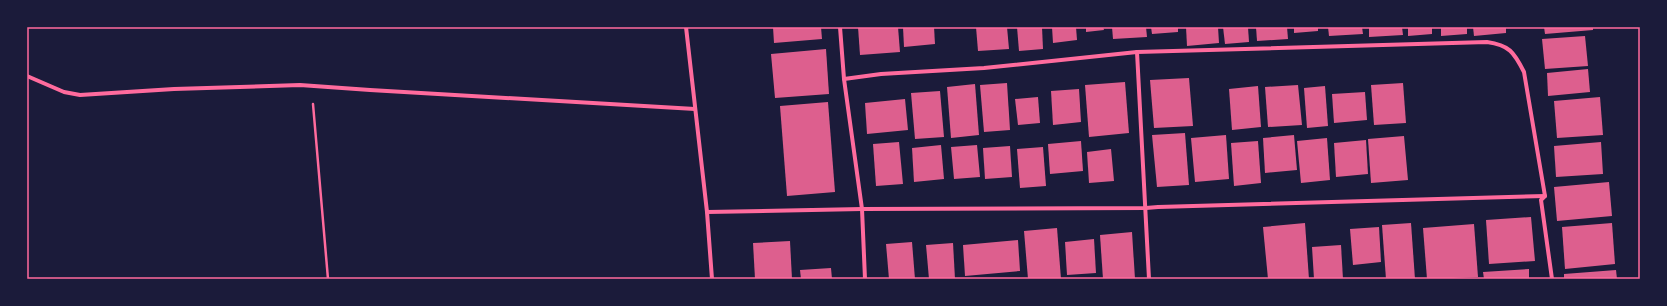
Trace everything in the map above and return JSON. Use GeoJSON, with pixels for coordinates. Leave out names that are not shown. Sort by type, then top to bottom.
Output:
{"type":"FeatureCollection","features":[{"type":"Feature","properties":{"kind":"street"},"geometry":{"type":"LineString","coordinates":[[686,27],[707,212],[712,279]]}},
{"type":"Feature","properties":{"kind":"street"},"geometry":{"type":"LineString","coordinates":[[840,27],[844,79],[862,209],[865,279]]}},
{"type":"Feature","properties":{"kind":"street"},"geometry":{"type":"LineString","coordinates":[[844,79],[875,75],[984,68],[1137,52],[1487,42],[1501,44],[1510,50],[1524,72],[1545,196]]}},
{"type":"Feature","properties":{"kind":"street"},"geometry":{"type":"LineString","coordinates":[[1137,52],[1149,279]]}},
{"type":"Feature","properties":{"kind":"street"},"geometry":{"type":"LineString","coordinates":[[27,76],[64,92],[80,94],[234,86],[312,85],[370,90],[695,109]]}},
{"type":"Feature","properties":{"kind":"street"},"geometry":{"type":"LineString","coordinates":[[707,212],[862,209],[1146,208],[1545,196]]}},
{"type":"Feature","properties":{"kind":"street"},"geometry":{"type":"LineString","coordinates":[[1545,196],[1541,200],[1552,279]]}},
{"type":"Feature","properties":{"kind":"path"},"geometry":{"type":"LineString","coordinates":[[312,85],[328,279]]}},
{"type":"Feature","properties":{"kind":"building"},"geometry":{"type":"Polygon","coordinates":[[[773,27],[821,27],[822,39],[774,43],[773,27]]]}},
{"type":"Feature","properties":{"kind":"building"},"geometry":{"type":"Polygon","coordinates":[[[858,27],[898,27],[900,52],[860,55],[858,27]]]}},
{"type":"Feature","properties":{"kind":"building"},"geometry":{"type":"Polygon","coordinates":[[[903,27],[934,27],[935,44],[904,47],[903,27]]]}},
{"type":"Feature","properties":{"kind":"building"},"geometry":{"type":"Polygon","coordinates":[[[976,27],[1007,27],[1009,49],[978,51],[976,27]]]}},
{"type":"Feature","properties":{"kind":"building"},"geometry":{"type":"Polygon","coordinates":[[[1017,27],[1042,27],[1043,49],[1019,51],[1017,27]]]}},
{"type":"Feature","properties":{"kind":"building"},"geometry":{"type":"Polygon","coordinates":[[[1052,27],[1076,27],[1077,40],[1053,43],[1052,27]]]}},
{"type":"Feature","properties":{"kind":"building"},"geometry":{"type":"Polygon","coordinates":[[[1086,27],[1103,27],[1104,30],[1086,32],[1086,27]]]}},
{"type":"Feature","properties":{"kind":"building"},"geometry":{"type":"Polygon","coordinates":[[[1112,27],[1146,27],[1147,37],[1113,39],[1112,27]]]}},
{"type":"Feature","properties":{"kind":"building"},"geometry":{"type":"Polygon","coordinates":[[[1151,27],[1178,27],[1178,32],[1152,34],[1151,27]]]}},
{"type":"Feature","properties":{"kind":"building"},"geometry":{"type":"Polygon","coordinates":[[[1186,27],[1218,27],[1219,43],[1187,46],[1186,27]]]}},
{"type":"Feature","properties":{"kind":"building"},"geometry":{"type":"Polygon","coordinates":[[[1223,27],[1248,27],[1249,42],[1225,44],[1223,27]]]}},
{"type":"Feature","properties":{"kind":"building"},"geometry":{"type":"Polygon","coordinates":[[[1256,27],[1287,27],[1288,39],[1257,41],[1256,27]]]}},
{"type":"Feature","properties":{"kind":"building"},"geometry":{"type":"Polygon","coordinates":[[[1294,27],[1318,27],[1318,31],[1294,33],[1294,27]]]}},
{"type":"Feature","properties":{"kind":"building"},"geometry":{"type":"Polygon","coordinates":[[[1328,27],[1362,27],[1363,34],[1329,36],[1328,27]]]}},
{"type":"Feature","properties":{"kind":"building"},"geometry":{"type":"Polygon","coordinates":[[[1369,27],[1402,27],[1403,35],[1369,37],[1369,27]]]}},
{"type":"Feature","properties":{"kind":"building"},"geometry":{"type":"Polygon","coordinates":[[[1408,27],[1432,27],[1432,34],[1408,36],[1408,27]]]}},
{"type":"Feature","properties":{"kind":"building"},"geometry":{"type":"Polygon","coordinates":[[[1441,27],[1467,27],[1467,34],[1441,36],[1441,27]]]}},
{"type":"Feature","properties":{"kind":"building"},"geometry":{"type":"Polygon","coordinates":[[[1473,27],[1506,27],[1506,33],[1474,36],[1473,27]]]}},
{"type":"Feature","properties":{"kind":"building"},"geometry":{"type":"Polygon","coordinates":[[[1544,27],[1593,27],[1593,30],[1545,34],[1544,27]]]}},
{"type":"Feature","properties":{"kind":"building"},"geometry":{"type":"Polygon","coordinates":[[[1585,36],[1588,66],[1545,69],[1542,39],[1585,36]]]}},
{"type":"Feature","properties":{"kind":"building"},"geometry":{"type":"Polygon","coordinates":[[[826,49],[829,94],[775,98],[771,54],[826,49]]]}},
{"type":"Feature","properties":{"kind":"building"},"geometry":{"type":"Polygon","coordinates":[[[1588,69],[1590,92],[1548,96],[1547,73],[1588,69]]]}},
{"type":"Feature","properties":{"kind":"building"},"geometry":{"type":"Polygon","coordinates":[[[1189,78],[1193,126],[1154,128],[1150,80],[1189,78]]]}},
{"type":"Feature","properties":{"kind":"building"},"geometry":{"type":"Polygon","coordinates":[[[1125,82],[1129,133],[1089,137],[1085,85],[1125,82]]]}},
{"type":"Feature","properties":{"kind":"building"},"geometry":{"type":"Polygon","coordinates":[[[1007,83],[1010,130],[984,132],[980,85],[1007,83]]]}},
{"type":"Feature","properties":{"kind":"building"},"geometry":{"type":"Polygon","coordinates":[[[1403,83],[1406,123],[1374,125],[1371,85],[1403,83]]]}},
{"type":"Feature","properties":{"kind":"building"},"geometry":{"type":"Polygon","coordinates":[[[975,84],[979,135],[951,138],[947,87],[975,84]]]}},
{"type":"Feature","properties":{"kind":"building"},"geometry":{"type":"Polygon","coordinates":[[[1298,85],[1302,125],[1268,127],[1265,87],[1298,85]]]}},
{"type":"Feature","properties":{"kind":"building"},"geometry":{"type":"Polygon","coordinates":[[[1258,86],[1261,127],[1232,130],[1229,89],[1258,86]]]}},
{"type":"Feature","properties":{"kind":"building"},"geometry":{"type":"Polygon","coordinates":[[[1325,86],[1328,126],[1307,128],[1304,88],[1325,86]]]}},
{"type":"Feature","properties":{"kind":"building"},"geometry":{"type":"Polygon","coordinates":[[[1079,89],[1081,122],[1053,125],[1051,91],[1079,89]]]}},
{"type":"Feature","properties":{"kind":"building"},"geometry":{"type":"Polygon","coordinates":[[[940,91],[944,137],[915,139],[911,93],[940,91]]]}},
{"type":"Feature","properties":{"kind":"building"},"geometry":{"type":"Polygon","coordinates":[[[1365,92],[1367,120],[1334,123],[1332,94],[1365,92]]]}},
{"type":"Feature","properties":{"kind":"building"},"geometry":{"type":"Polygon","coordinates":[[[1038,97],[1040,123],[1018,125],[1015,99],[1038,97]]]}},
{"type":"Feature","properties":{"kind":"building"},"geometry":{"type":"Polygon","coordinates":[[[1600,97],[1603,135],[1557,138],[1554,101],[1600,97]]]}},
{"type":"Feature","properties":{"kind":"building"},"geometry":{"type":"Polygon","coordinates":[[[905,99],[908,130],[867,134],[865,103],[905,99]]]}},
{"type":"Feature","properties":{"kind":"building"},"geometry":{"type":"Polygon","coordinates":[[[828,102],[835,192],[787,196],[780,106],[828,102]]]}},
{"type":"Feature","properties":{"kind":"building"},"geometry":{"type":"Polygon","coordinates":[[[1185,133],[1189,185],[1157,187],[1152,135],[1185,133]]]}},
{"type":"Feature","properties":{"kind":"building"},"geometry":{"type":"Polygon","coordinates":[[[1226,135],[1229,179],[1195,182],[1191,138],[1226,135]]]}},
{"type":"Feature","properties":{"kind":"building"},"geometry":{"type":"Polygon","coordinates":[[[1294,135],[1297,170],[1265,173],[1263,138],[1294,135]]]}},
{"type":"Feature","properties":{"kind":"building"},"geometry":{"type":"Polygon","coordinates":[[[1404,136],[1408,180],[1371,183],[1368,139],[1404,136]]]}},
{"type":"Feature","properties":{"kind":"building"},"geometry":{"type":"Polygon","coordinates":[[[1327,138],[1330,180],[1301,183],[1297,141],[1327,138]]]}},
{"type":"Feature","properties":{"kind":"building"},"geometry":{"type":"Polygon","coordinates":[[[1366,140],[1368,174],[1336,177],[1334,143],[1366,140]]]}},
{"type":"Feature","properties":{"kind":"building"},"geometry":{"type":"Polygon","coordinates":[[[1081,141],[1083,171],[1050,174],[1048,144],[1081,141]]]}},
{"type":"Feature","properties":{"kind":"building"},"geometry":{"type":"Polygon","coordinates":[[[1258,141],[1261,183],[1234,186],[1231,143],[1258,141]]]}},
{"type":"Feature","properties":{"kind":"building"},"geometry":{"type":"Polygon","coordinates":[[[899,142],[903,184],[876,186],[873,144],[899,142]]]}},
{"type":"Feature","properties":{"kind":"building"},"geometry":{"type":"Polygon","coordinates":[[[1601,142],[1603,174],[1556,177],[1554,146],[1601,142]]]}},
{"type":"Feature","properties":{"kind":"building"},"geometry":{"type":"Polygon","coordinates":[[[941,145],[944,179],[914,182],[912,148],[941,145]]]}},
{"type":"Feature","properties":{"kind":"building"},"geometry":{"type":"Polygon","coordinates":[[[977,145],[980,177],[954,179],[951,147],[977,145]]]}},
{"type":"Feature","properties":{"kind":"building"},"geometry":{"type":"Polygon","coordinates":[[[1010,146],[1012,177],[985,179],[983,148],[1010,146]]]}},
{"type":"Feature","properties":{"kind":"building"},"geometry":{"type":"Polygon","coordinates":[[[1043,147],[1046,186],[1020,188],[1017,149],[1043,147]]]}},
{"type":"Feature","properties":{"kind":"building"},"geometry":{"type":"Polygon","coordinates":[[[1111,149],[1114,181],[1089,183],[1087,152],[1111,149]]]}},
{"type":"Feature","properties":{"kind":"building"},"geometry":{"type":"Polygon","coordinates":[[[1609,182],[1612,216],[1557,221],[1554,187],[1609,182]]]}},
{"type":"Feature","properties":{"kind":"building"},"geometry":{"type":"Polygon","coordinates":[[[1531,217],[1535,261],[1489,264],[1486,220],[1531,217]]]}},
{"type":"Feature","properties":{"kind":"building"},"geometry":{"type":"Polygon","coordinates":[[[1305,223],[1309,279],[1268,279],[1263,227],[1305,223]]]}},
{"type":"Feature","properties":{"kind":"building"},"geometry":{"type":"Polygon","coordinates":[[[1411,223],[1415,279],[1386,279],[1382,225],[1411,223]]]}},
{"type":"Feature","properties":{"kind":"building"},"geometry":{"type":"Polygon","coordinates":[[[1612,223],[1615,264],[1565,269],[1562,227],[1612,223]]]}},
{"type":"Feature","properties":{"kind":"building"},"geometry":{"type":"Polygon","coordinates":[[[1474,224],[1478,277],[1427,279],[1423,228],[1474,224]]]}},
{"type":"Feature","properties":{"kind":"building"},"geometry":{"type":"Polygon","coordinates":[[[1379,227],[1381,262],[1353,265],[1350,229],[1379,227]]]}},
{"type":"Feature","properties":{"kind":"building"},"geometry":{"type":"Polygon","coordinates":[[[1057,228],[1061,279],[1028,279],[1024,231],[1057,228]]]}},
{"type":"Feature","properties":{"kind":"building"},"geometry":{"type":"Polygon","coordinates":[[[1132,232],[1135,279],[1103,279],[1100,235],[1132,232]]]}},
{"type":"Feature","properties":{"kind":"building"},"geometry":{"type":"Polygon","coordinates":[[[1094,239],[1096,273],[1067,275],[1065,242],[1094,239]]]}},
{"type":"Feature","properties":{"kind":"building"},"geometry":{"type":"Polygon","coordinates":[[[1018,240],[1020,271],[965,276],[963,245],[1018,240]]]}},
{"type":"Feature","properties":{"kind":"building"},"geometry":{"type":"Polygon","coordinates":[[[790,241],[792,279],[755,279],[753,243],[790,241]]]}},
{"type":"Feature","properties":{"kind":"building"},"geometry":{"type":"Polygon","coordinates":[[[912,242],[915,279],[889,279],[886,244],[912,242]]]}},
{"type":"Feature","properties":{"kind":"building"},"geometry":{"type":"Polygon","coordinates":[[[953,243],[955,279],[929,279],[926,245],[953,243]]]}},
{"type":"Feature","properties":{"kind":"building"},"geometry":{"type":"Polygon","coordinates":[[[1341,245],[1343,279],[1314,279],[1312,247],[1341,245]]]}},
{"type":"Feature","properties":{"kind":"building"},"geometry":{"type":"Polygon","coordinates":[[[831,268],[832,279],[801,279],[800,270],[831,268]]]}},
{"type":"Feature","properties":{"kind":"building"},"geometry":{"type":"Polygon","coordinates":[[[1529,269],[1529,279],[1484,279],[1483,272],[1529,269]]]}},
{"type":"Feature","properties":{"kind":"building"},"geometry":{"type":"Polygon","coordinates":[[[1616,270],[1617,279],[1564,279],[1564,274],[1616,270]]]}}]}
